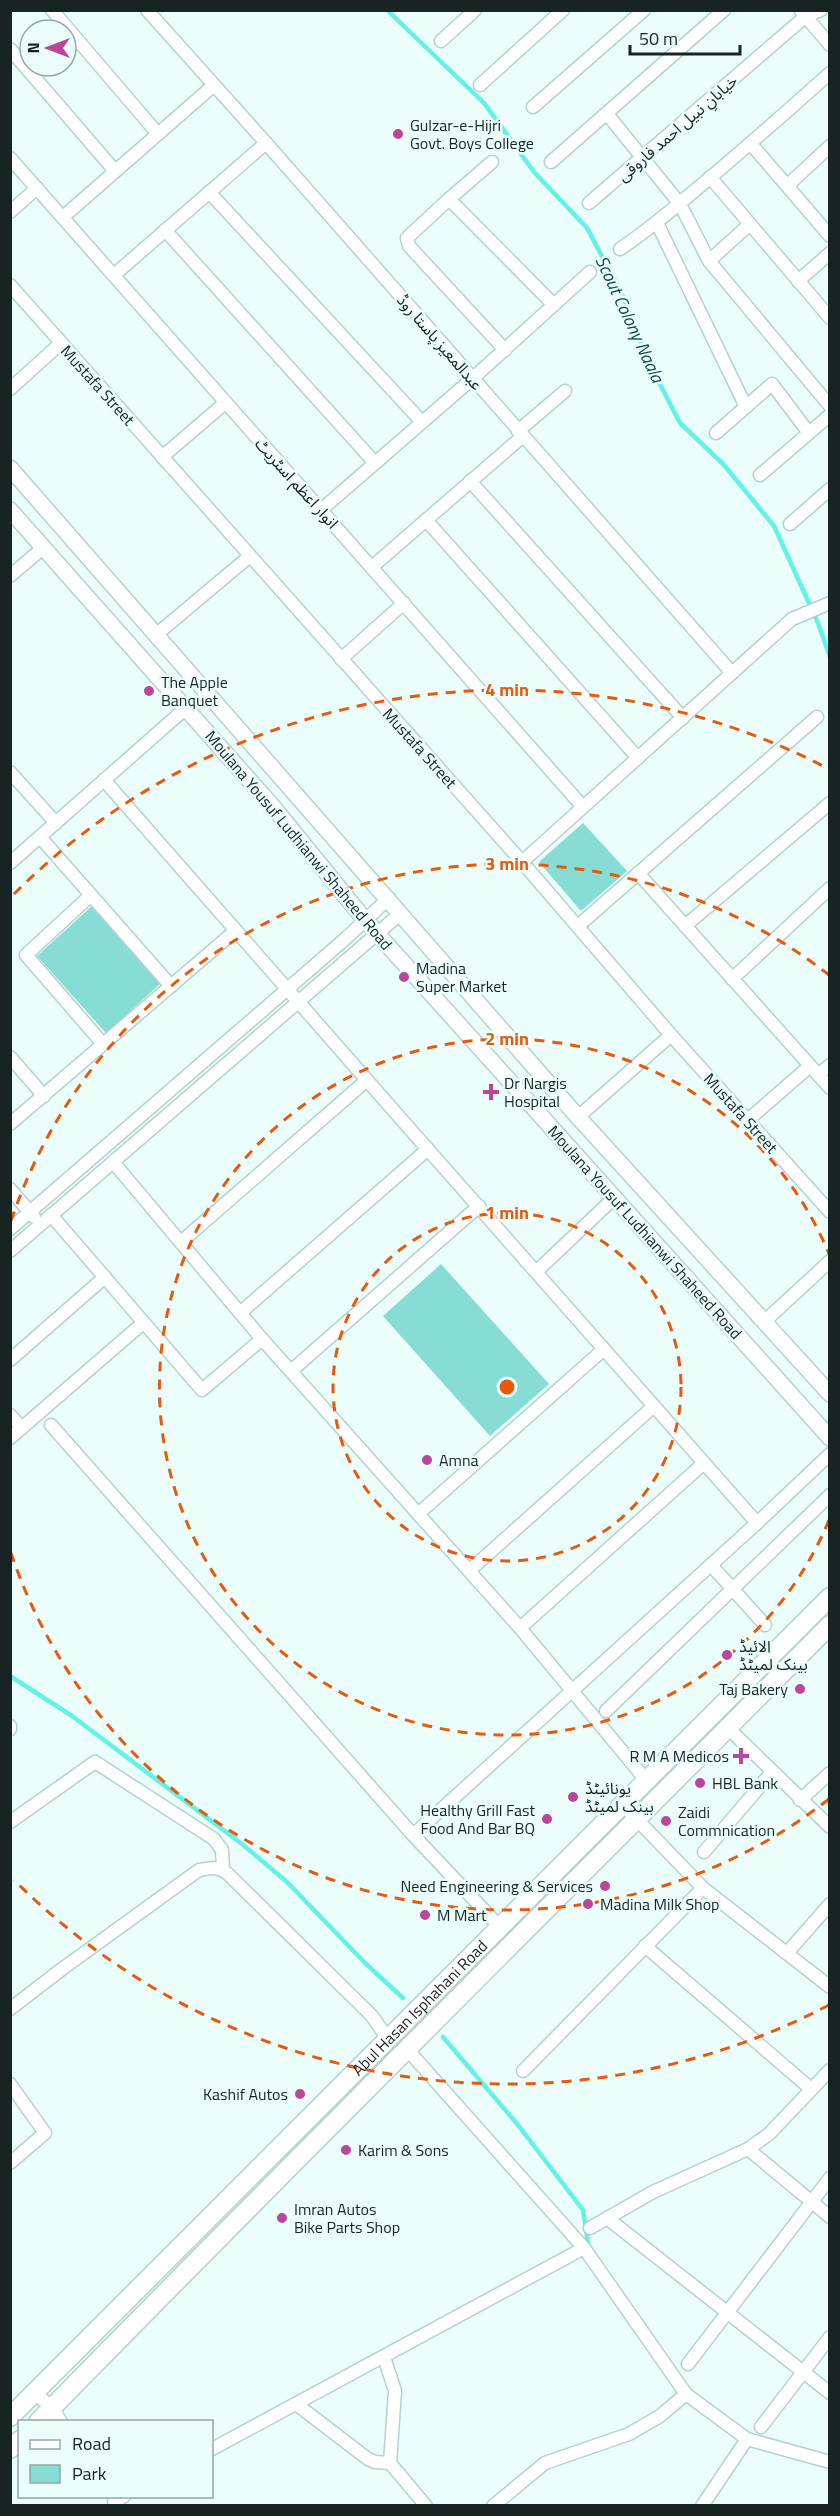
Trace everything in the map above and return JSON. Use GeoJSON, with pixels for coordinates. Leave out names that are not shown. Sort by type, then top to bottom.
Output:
{"type":"FeatureCollection","features":[{"type":"Feature","properties":{"kind":"main road","name":"Abul Hasan Isphahani Road"},"geometry":{"type":"LineString","coordinates":[[10,2417],[830,1597]]}},
{"type":"Feature","properties":{"kind":"main road","name":"Abul Hasan Isphahani Road"},"geometry":{"type":"LineString","coordinates":[[41,2420],[56,2414],[406,2048],[638,1820],[830,1625]]}},
{"type":"Feature","properties":{"kind":"street"},"geometry":{"type":"LineString","coordinates":[[52,10],[158,134]]}},
{"type":"Feature","properties":{"kind":"street"},"geometry":{"type":"LineString","coordinates":[[454,10],[464,21]]}},
{"type":"Feature","properties":{"kind":"street"},"geometry":{"type":"LineString","coordinates":[[441,41],[476,10]]}},
{"type":"Feature","properties":{"kind":"street"},"geometry":{"type":"LineString","coordinates":[[480,85],[562,10]]}},
{"type":"Feature","properties":{"kind":"street"},"geometry":{"type":"LineString","coordinates":[[533,107],[644,10]]}},
{"type":"Feature","properties":{"kind":"street","name":"خیابانِ نبیل احمد فاروقی"},"geometry":{"type":"LineString","coordinates":[[589,203],[803,13],[821,10]]}},
{"type":"Feature","properties":{"kind":"street","name":"عبدالمعیز پاستا روڈ"},"geometry":{"type":"LineString","coordinates":[[153,12],[214,85],[732,674]]}},
{"type":"Feature","properties":{"kind":"street"},"geometry":{"type":"LineString","coordinates":[[551,162],[608,114],[719,12]]}},
{"type":"Feature","properties":{"kind":"street"},"geometry":{"type":"LineString","coordinates":[[803,13],[830,45]]}},
{"type":"Feature","properties":{"kind":"street"},"geometry":{"type":"LineString","coordinates":[[10,49],[115,171]]}},
{"type":"Feature","properties":{"kind":"street"},"geometry":{"type":"LineString","coordinates":[[620,249],[657,223],[752,144],[830,73]]}},
{"type":"Feature","properties":{"kind":"street"},"geometry":{"type":"LineString","coordinates":[[63,217],[214,85]]}},
{"type":"Feature","properties":{"kind":"street"},"geometry":{"type":"LineString","coordinates":[[608,114],[680,204],[708,261],[830,406]]}},
{"type":"Feature","properties":{"kind":"street"},"geometry":{"type":"LineString","coordinates":[[114,275],[266,143]]}},
{"type":"Feature","properties":{"kind":"street"},"geometry":{"type":"LineString","coordinates":[[752,144],[787,186],[827,228]]}},
{"type":"Feature","properties":{"kind":"street"},"geometry":{"type":"LineString","coordinates":[[787,186],[830,146]]}},
{"type":"Feature","properties":{"kind":"street","name":"انوار اعظم اسٹریٹ"},"geometry":{"type":"LineString","coordinates":[[10,158],[583,807]]}},
{"type":"Feature","properties":{"kind":"street"},"geometry":{"type":"LineString","coordinates":[[492,162],[449,198],[407,238],[407,244],[505,350]]}},
{"type":"Feature","properties":{"kind":"street"},"geometry":{"type":"LineString","coordinates":[[710,177],[830,318]]}},
{"type":"Feature","properties":{"kind":"street"},"geometry":{"type":"LineString","coordinates":[[10,212],[37,188]]}},
{"type":"Feature","properties":{"kind":"street"},"geometry":{"type":"LineString","coordinates":[[209,192],[422,422]]}},
{"type":"Feature","properties":{"kind":"street"},"geometry":{"type":"LineString","coordinates":[[449,198],[553,304]]}},
{"type":"Feature","properties":{"kind":"street"},"geometry":{"type":"LineString","coordinates":[[657,223],[746,407]]}},
{"type":"Feature","properties":{"kind":"street"},"geometry":{"type":"LineString","coordinates":[[708,261],[750,224]]}},
{"type":"Feature","properties":{"kind":"street"},"geometry":{"type":"LineString","coordinates":[[165,230],[375,463]]}},
{"type":"Feature","properties":{"kind":"street"},"geometry":{"type":"LineString","coordinates":[[798,281],[830,253]]}},
{"type":"Feature","properties":{"kind":"street"},"geometry":{"type":"LineString","coordinates":[[321,510],[505,350],[590,272]]}},
{"type":"Feature","properties":{"kind":"street","name":"Mustafa Street"},"geometry":{"type":"LineString","coordinates":[[10,285],[522,862],[671,1035],[830,1212]]}},
{"type":"Feature","properties":{"kind":"street"},"geometry":{"type":"LineString","coordinates":[[10,389],[61,343]]}},
{"type":"Feature","properties":{"kind":"street"},"geometry":{"type":"LineString","coordinates":[[716,433],[772,384],[809,433]]}},
{"type":"Feature","properties":{"kind":"street"},"geometry":{"type":"LineString","coordinates":[[372,567],[470,481],[565,391]]}},
{"type":"Feature","properties":{"kind":"street"},"geometry":{"type":"LineString","coordinates":[[162,457],[225,403]]}},
{"type":"Feature","properties":{"kind":"street"},"geometry":{"type":"LineString","coordinates":[[760,475],[830,415]]}},
{"type":"Feature","properties":{"kind":"street","name":"Moulana Yousuf Ludhianwi Shaheed Road"},"geometry":{"type":"LineString","coordinates":[[10,468],[389,898],[578,1117],[830,1394]]}},
{"type":"Feature","properties":{"kind":"street"},"geometry":{"type":"LineString","coordinates":[[470,481],[683,718]]}},
{"type":"Feature","properties":{"kind":"street"},"geometry":{"type":"LineString","coordinates":[[790,524],[830,489]]}},
{"type":"Feature","properties":{"kind":"street","name":"Moulana Yousuf Ludhianwi Shaheed Road"},"geometry":{"type":"LineString","coordinates":[[10,510],[274,808],[377,934],[830,1438]]}},
{"type":"Feature","properties":{"kind":"street"},"geometry":{"type":"LineString","coordinates":[[426,520],[638,758]]}},
{"type":"Feature","properties":{"kind":"street"},"geometry":{"type":"LineString","coordinates":[[10,576],[44,547]]}},
{"type":"Feature","properties":{"kind":"street"},"geometry":{"type":"LineString","coordinates":[[157,634],[250,556]]}},
{"type":"Feature","properties":{"kind":"street"},"geometry":{"type":"LineString","coordinates":[[341,659],[404,603]]}},
{"type":"Feature","properties":{"kind":"street"},"geometry":{"type":"LineString","coordinates":[[522,862],[792,619],[830,603]]}},
{"type":"Feature","properties":{"kind":"street"},"geometry":{"type":"LineString","coordinates":[[10,863],[186,708]]}},
{"type":"Feature","properties":{"kind":"street"},"geometry":{"type":"LineString","coordinates":[[578,926],[817,717]]}},
{"type":"Feature","properties":{"kind":"street"},"geometry":{"type":"LineString","coordinates":[[10,772],[56,823]]}},
{"type":"Feature","properties":{"kind":"street"},"geometry":{"type":"LineString","coordinates":[[104,780],[286,990],[537,1271],[757,1523]]}},
{"type":"Feature","properties":{"kind":"street"},"geometry":{"type":"LineString","coordinates":[[685,926],[830,803]]}},
{"type":"Feature","properties":{"kind":"street"},"geometry":{"type":"LineString","coordinates":[[40,837],[171,986]]}},
{"type":"Feature","properties":{"kind":"street"},"geometry":{"type":"LineString","coordinates":[[638,873],[830,1088]]}},
{"type":"Feature","properties":{"kind":"street"},"geometry":{"type":"LineString","coordinates":[[732,979],[830,888]]}},
{"type":"Feature","properties":{"kind":"street"},"geometry":{"type":"LineString","coordinates":[[91,895],[26,955],[103,1044]]}},
{"type":"Feature","properties":{"kind":"street"},"geometry":{"type":"LineString","coordinates":[[10,1229],[389,898]]}},
{"type":"Feature","properties":{"kind":"street"},"geometry":{"type":"LineString","coordinates":[[10,1251],[401,913]]}},
{"type":"Feature","properties":{"kind":"street"},"geometry":{"type":"LineString","coordinates":[[10,1124],[235,931]]}},
{"type":"Feature","properties":{"kind":"street"},"geometry":{"type":"LineString","coordinates":[[578,1117],[671,1035]]}},
{"type":"Feature","properties":{"kind":"street"},"geometry":{"type":"LineString","coordinates":[[10,1057],[44,1096]]}},
{"type":"Feature","properties":{"kind":"street"},"geometry":{"type":"LineString","coordinates":[[748,1120],[814,1070],[830,1065]]}},
{"type":"Feature","properties":{"kind":"street"},"geometry":{"type":"LineString","coordinates":[[181,1242],[367,1080]]}},
{"type":"Feature","properties":{"kind":"street"},"geometry":{"type":"LineString","coordinates":[[240,1313],[428,1149]]}},
{"type":"Feature","properties":{"kind":"street"},"geometry":{"type":"LineString","coordinates":[[113,1162],[262,1339],[520,1628],[646,1780]]}},
{"type":"Feature","properties":{"kind":"street"},"geometry":{"type":"LineString","coordinates":[[10,1189],[41,1224]]}},
{"type":"Feature","properties":{"kind":"street"},"geometry":{"type":"LineString","coordinates":[[537,1271],[614,1198]]}},
{"type":"Feature","properties":{"kind":"street"},"geometry":{"type":"LineString","coordinates":[[291,1371],[479,1206]]}},
{"type":"Feature","properties":{"kind":"street"},"geometry":{"type":"LineString","coordinates":[[51,1215],[202,1390],[262,1339]]}},
{"type":"Feature","properties":{"kind":"street"},"geometry":{"type":"LineString","coordinates":[[765,1321],[830,1261]]}},
{"type":"Feature","properties":{"kind":"street"},"geometry":{"type":"LineString","coordinates":[[10,1360],[105,1277]]}},
{"type":"Feature","properties":{"kind":"street"},"geometry":{"type":"LineString","coordinates":[[10,1438],[143,1323]]}},
{"type":"Feature","properties":{"kind":"street"},"geometry":{"type":"LineString","coordinates":[[418,1514],[604,1348]]}},
{"type":"Feature","properties":{"kind":"street"},"geometry":{"type":"LineString","coordinates":[[469,1571],[654,1406]]}},
{"type":"Feature","properties":{"kind":"street"},"geometry":{"type":"LineString","coordinates":[[10,1414],[22,1428]]}},
{"type":"Feature","properties":{"kind":"street"},"geometry":{"type":"LineString","coordinates":[[51,1425],[413,1835],[499,1926]]}},
{"type":"Feature","properties":{"kind":"street"},"geometry":{"type":"LineString","coordinates":[[413,1835],[830,1454]]}},
{"type":"Feature","properties":{"kind":"street"},"geometry":{"type":"LineString","coordinates":[[520,1628],[704,1463]]}},
{"type":"Feature","properties":{"kind":"street"},"geometry":{"type":"LineString","coordinates":[[606,1711],[830,1495]]}},
{"type":"Feature","properties":{"kind":"street"},"geometry":{"type":"LineString","coordinates":[[711,1564],[765,1625]]}},
{"type":"Feature","properties":{"kind":"street"},"geometry":{"type":"LineString","coordinates":[[728,1728],[830,1827]]}},
{"type":"Feature","properties":{"kind":"street"},"geometry":{"type":"LineString","coordinates":[[10,1822],[95,1762],[214,1839],[222,1850],[223,1869],[372,2016],[388,2039]]}},
{"type":"Feature","properties":{"kind":"street"},"geometry":{"type":"LineString","coordinates":[[704,1852],[772,1772]]}},
{"type":"Feature","properties":{"kind":"street"},"geometry":{"type":"LineString","coordinates":[[800,1800],[830,1773]]}},
{"type":"Feature","properties":{"kind":"street"},"geometry":{"type":"LineString","coordinates":[[622,1804],[703,1888],[830,1986]]}},
{"type":"Feature","properties":{"kind":"street"},"geometry":{"type":"LineString","coordinates":[[10,2009],[199,1870],[223,1869]]}},
{"type":"Feature","properties":{"kind":"street"},"geometry":{"type":"LineString","coordinates":[[522,2071],[703,1888]]}},
{"type":"Feature","properties":{"kind":"street"},"geometry":{"type":"LineString","coordinates":[[787,1953],[830,1904]]}},
{"type":"Feature","properties":{"kind":"street"},"geometry":{"type":"LineString","coordinates":[[645,1946],[811,2088]]}},
{"type":"Feature","properties":{"kind":"street"},"geometry":{"type":"LineString","coordinates":[[406,2048],[584,2248],[686,2394],[747,2439],[830,2462]]}},
{"type":"Feature","properties":{"kind":"street"},"geometry":{"type":"LineString","coordinates":[[590,2228],[653,2192],[748,2149],[769,2134],[830,2070]]}},
{"type":"Feature","properties":{"kind":"street"},"geometry":{"type":"LineString","coordinates":[[10,2084],[45,2133],[10,2163]]}},
{"type":"Feature","properties":{"kind":"street"},"geometry":{"type":"LineString","coordinates":[[748,2149],[830,2217]]}},
{"type":"Feature","properties":{"kind":"street"},"geometry":{"type":"LineString","coordinates":[[688,2364],[830,2178]]}},
{"type":"Feature","properties":{"kind":"street"},"geometry":{"type":"LineString","coordinates":[[608,2218],[830,2392]]}},
{"type":"Feature","properties":{"kind":"street"},"geometry":{"type":"LineString","coordinates":[[213,2448],[584,2248]]}},
{"type":"Feature","properties":{"kind":"street"},"geometry":{"type":"LineString","coordinates":[[761,2427],[830,2337]]}},
{"type":"Feature","properties":{"kind":"street"},"geometry":{"type":"LineString","coordinates":[[384,2357],[395,2391],[390,2463],[426,2505]]}},
{"type":"Feature","properties":{"kind":"street"},"geometry":{"type":"LineString","coordinates":[[34,2393],[56,2414]]}},
{"type":"Feature","properties":{"kind":"street"},"geometry":{"type":"LineString","coordinates":[[493,2505],[545,2463],[629,2434],[660,2416],[686,2394]]}},
{"type":"Feature","properties":{"kind":"street"},"geometry":{"type":"LineString","coordinates":[[296,2404],[368,2459],[390,2463]]}},
{"type":"Feature","properties":{"kind":"street"},"geometry":{"type":"LineString","coordinates":[[702,2505],[747,2439]]}},
{"type":"Feature","properties":{"kind":"green space"},"geometry":{"type":"Polygon","coordinates":[[[583,823],[627,871],[581,911],[539,862],[583,823]]]}},
{"type":"Feature","properties":{"kind":"green space"},"geometry":{"type":"Polygon","coordinates":[[[92,906],[161,983],[106,1033],[37,956],[92,906]]]}},
{"type":"Feature","properties":{"kind":"green space"},"geometry":{"type":"Polygon","coordinates":[[[441,1264],[549,1384],[490,1436],[383,1316],[441,1264]]]}},
{"type":"Feature","properties":{"kind":"waterway","name":"Scout Colony Naala"},"geometry":{"type":"LineString","coordinates":[[387,10],[484,103],[534,172],[587,228],[621,292],[650,365],[680,423],[724,465],[774,526],[818,623],[830,657]]}},
{"type":"Feature","properties":{"kind":"waterway"},"geometry":{"type":"LineString","coordinates":[[10,1676],[72,1716],[242,1844],[288,1883],[365,1963],[403,1998]]}},
{"type":"Feature","properties":{"kind":"waterway"},"geometry":{"type":"LineString","coordinates":[[443,2037],[518,2125],[583,2210],[589,2249]]}},
{"type":"Feature","properties":{"kind":"place","name":"Gulzar-e-Hijri Govt. Boys College"},"geometry":{"type":"Point","coordinates":[398,134]}},
{"type":"Feature","properties":{"kind":"place","name":"The Apple Banquet"},"geometry":{"type":"Point","coordinates":[149,691]}},
{"type":"Feature","properties":{"kind":"place","name":"Madina Super Market"},"geometry":{"type":"Point","coordinates":[404,977]}},
{"type":"Feature","properties":{"kind":"place","name":"Dr Nargis Hospital"},"geometry":{"type":"Point","coordinates":[491,1092]}},
{"type":"Feature","properties":{"kind":"place","name":"Amna"},"geometry":{"type":"Point","coordinates":[427,1460]}},
{"type":"Feature","properties":{"kind":"place","name":"الائیڈ بینک لمیٹڈ"},"geometry":{"type":"Point","coordinates":[727,1655]}},
{"type":"Feature","properties":{"kind":"place","name":"Taj Bakery"},"geometry":{"type":"Point","coordinates":[800,1689]}},
{"type":"Feature","properties":{"kind":"place","name":"R M A Medicos"},"geometry":{"type":"Point","coordinates":[741,1756]}},
{"type":"Feature","properties":{"kind":"place","name":"HBL Bank"},"geometry":{"type":"Point","coordinates":[700,1783]}},
{"type":"Feature","properties":{"kind":"place","name":"یونائیٹڈ بینک لمیٹڈ"},"geometry":{"type":"Point","coordinates":[573,1797]}},
{"type":"Feature","properties":{"kind":"place","name":"Healthy Grill Fast Food And Bar BQ"},"geometry":{"type":"Point","coordinates":[547,1819]}},
{"type":"Feature","properties":{"kind":"place","name":"Zaidi Commnication"},"geometry":{"type":"Point","coordinates":[666,1821]}},
{"type":"Feature","properties":{"kind":"place","name":"Need Engineering & Services"},"geometry":{"type":"Point","coordinates":[605,1886]}},
{"type":"Feature","properties":{"kind":"place","name":"Madina Milk Shop"},"geometry":{"type":"Point","coordinates":[588,1904]}},
{"type":"Feature","properties":{"kind":"place","name":"M Mart"},"geometry":{"type":"Point","coordinates":[425,1915]}},
{"type":"Feature","properties":{"kind":"place","name":"Kashif Autos"},"geometry":{"type":"Point","coordinates":[300,2094]}},
{"type":"Feature","properties":{"kind":"place","name":"Karim & Sons"},"geometry":{"type":"Point","coordinates":[346,2150]}},
{"type":"Feature","properties":{"kind":"place","name":"Imran Autos Bike Parts Shop"},"geometry":{"type":"Point","coordinates":[282,2218]}}]}
